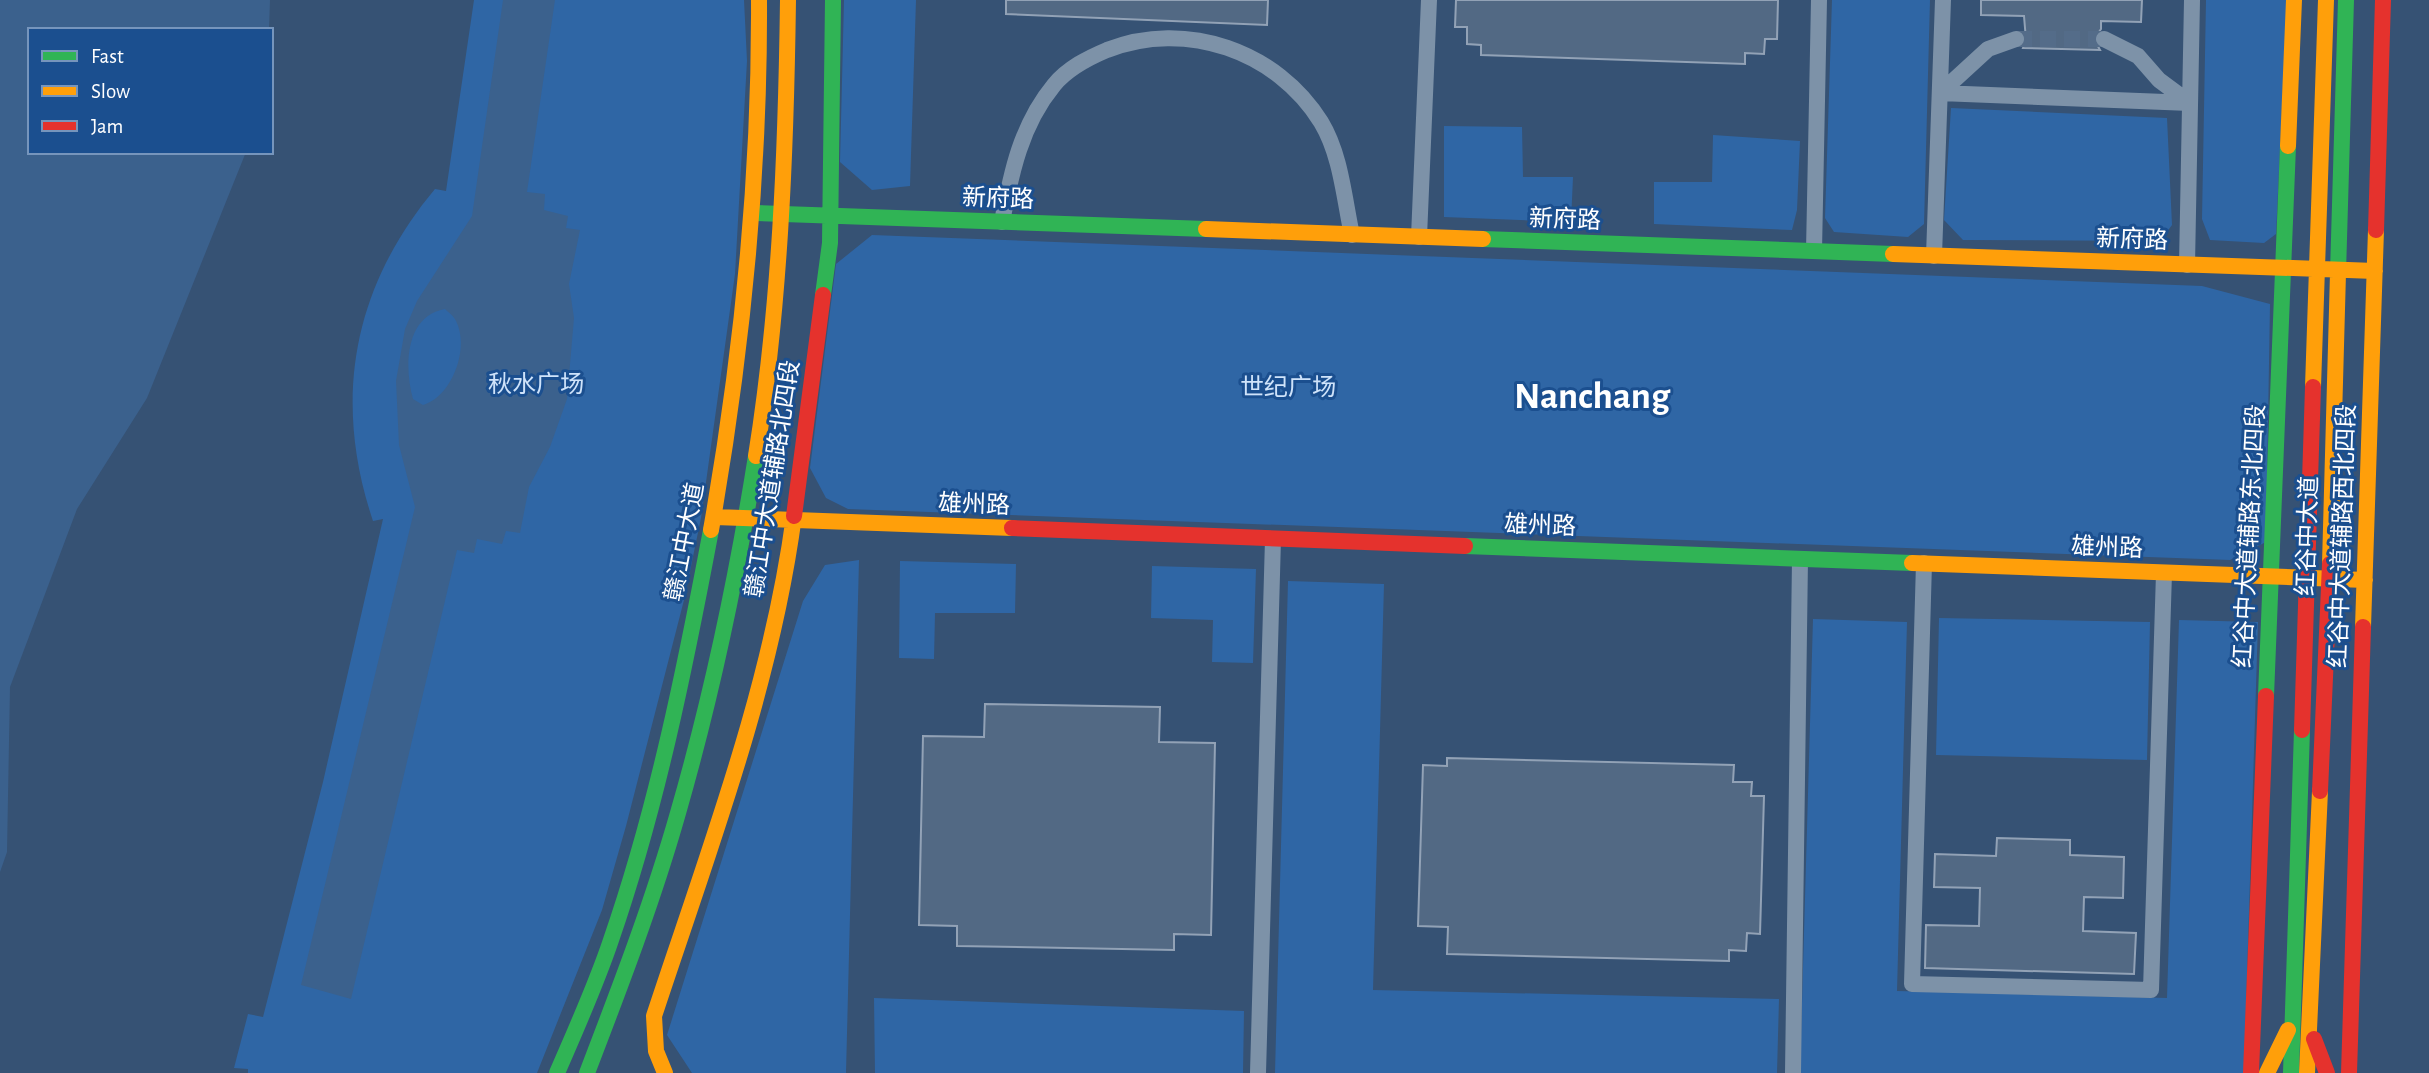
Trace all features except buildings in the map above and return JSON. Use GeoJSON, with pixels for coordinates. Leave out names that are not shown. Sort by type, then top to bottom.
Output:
{"type":"FeatureCollection","features":[{"type":"Feature","properties":{"kind":"street","name":"赣江中大道"},"geometry":{"type":"LineString","coordinates":[[557,1073],[618,920],[675,709],[715,517],[744,337],[761,86],[759,0]]}},
{"type":"Feature","properties":{"kind":"street"},"geometry":{"type":"LineString","coordinates":[[587,1073],[656,886],[688,775],[729,603],[745,519],[759,443],[781,268],[789,104],[788,0]]}},
{"type":"Feature","properties":{"kind":"street","name":"赣江中大道辅路北四段"},"geometry":{"type":"LineString","coordinates":[[665,1073],[656,1051],[654,1016],[750,726],[789,551],[830,243],[833,0]]}},
{"type":"Feature","properties":{"kind":"street"},"geometry":{"type":"LineString","coordinates":[[1419,237],[1429,0]]}},
{"type":"Feature","properties":{"kind":"street"},"geometry":{"type":"LineString","coordinates":[[1814,251],[1819,0]]}},
{"type":"Feature","properties":{"kind":"street"},"geometry":{"type":"LineString","coordinates":[[1934,256],[1943,0]]}},
{"type":"Feature","properties":{"kind":"street"},"geometry":{"type":"LineString","coordinates":[[2187,265],[2192,0]]}},
{"type":"Feature","properties":{"kind":"street","name":"红谷中大道辅路东北四段"},"geometry":{"type":"LineString","coordinates":[[2251,1073],[2273,577],[2294,0]]}},
{"type":"Feature","properties":{"kind":"street","name":"红谷中大道"},"geometry":{"type":"LineString","coordinates":[[2291,1073],[2326,0]]}},
{"type":"Feature","properties":{"kind":"street","name":"红谷中大道"},"geometry":{"type":"LineString","coordinates":[[2308,1073],[2330,579],[2336,270],[2346,0]]}},
{"type":"Feature","properties":{"kind":"street","name":"红谷中大道辅路西北四段"},"geometry":{"type":"LineString","coordinates":[[2349,1073],[2383,0]]}},
{"type":"Feature","properties":{"kind":"street"},"geometry":{"type":"LineString","coordinates":[[1002,222],[1012,165],[1032,118],[1055,83],[1085,59],[1123,44],[1187,39],[1228,46],[1260,62],[1277,73],[1321,122],[1335,153],[1352,235]]}},
{"type":"Feature","properties":{"kind":"street"},"geometry":{"type":"LineString","coordinates":[[1940,93],[1988,49],[2015,39]]}},
{"type":"Feature","properties":{"kind":"street"},"geometry":{"type":"LineString","coordinates":[[2104,40],[2137,56],[2159,80],[2190,103]]}},
{"type":"Feature","properties":{"kind":"street"},"geometry":{"type":"LineString","coordinates":[[1940,93],[2190,103]]}},
{"type":"Feature","properties":{"kind":"street","name":"新府路"},"geometry":{"type":"LineString","coordinates":[[754,214],[2375,271]]}},
{"type":"Feature","properties":{"kind":"street","name":"雄州路"},"geometry":{"type":"LineString","coordinates":[[715,517],[2365,580]]}},
{"type":"Feature","properties":{"kind":"street"},"geometry":{"type":"LineString","coordinates":[[1258,1073],[1273,539]]}},
{"type":"Feature","properties":{"kind":"street"},"geometry":{"type":"LineString","coordinates":[[1793,1073],[1800,559]]}},
{"type":"Feature","properties":{"kind":"street"},"geometry":{"type":"LineString","coordinates":[[1924,563],[1912,984],[2151,990],[2164,572]]}},
{"type":"Feature","properties":{"kind":"street"},"geometry":{"type":"LineString","coordinates":[[2267,1073],[2294,1019]]}},
{"type":"Feature","properties":{"kind":"street"},"geometry":{"type":"LineString","coordinates":[[2310,1024],[2327,1073]]}},
{"type":"Feature","properties":{"kind":"green space","name":"秋水广场"},"geometry":{"type":"Polygon","coordinates":[[[474,0],[744,0],[747,61],[735,274],[701,518],[684,600],[602,910],[537,1073],[248,1073],[248,1069],[234,1068],[248,1014],[263,1017],[323,782],[383,519],[373,521],[361,476],[354,431],[353,388],[358,346],[369,305],[385,265],[407,226],[435,189],[446,191],[474,0]]]}},
{"type":"Feature","properties":{"kind":"green space"},"geometry":{"type":"Polygon","coordinates":[[[844,0],[916,0],[910,186],[872,190],[840,162],[844,0]]]}},
{"type":"Feature","properties":{"kind":"green space"},"geometry":{"type":"Polygon","coordinates":[[[1832,0],[1930,0],[1924,224],[1908,237],[1834,232],[1825,218],[1832,0]]]}},
{"type":"Feature","properties":{"kind":"green space"},"geometry":{"type":"Polygon","coordinates":[[[2206,0],[2287,0],[2276,234],[2264,243],[2210,240],[2202,219],[2206,0]]]}},
{"type":"Feature","properties":{"kind":"green space"},"geometry":{"type":"Polygon","coordinates":[[[1951,108],[2167,118],[2172,225],[2160,241],[1963,240],[1944,220],[1951,108]]]}},
{"type":"Feature","properties":{"kind":"green space"},"geometry":{"type":"Polygon","coordinates":[[[1444,126],[1522,127],[1523,177],[1573,177],[1571,222],[1444,217],[1444,126]]]}},
{"type":"Feature","properties":{"kind":"green space"},"geometry":{"type":"Polygon","coordinates":[[[1713,135],[1800,141],[1797,210],[1792,230],[1654,224],[1654,182],[1712,182],[1713,135]]]}},
{"type":"Feature","properties":{"kind":"green space","name":"世纪广场"},"geometry":{"type":"Polygon","coordinates":[[[872,235],[2202,286],[2270,304],[2266,542],[2230,560],[848,509],[826,498],[810,468],[836,264],[872,235]]]}},
{"type":"Feature","properties":{"kind":"green space"},"geometry":{"type":"Polygon","coordinates":[[[859,560],[846,1073],[692,1073],[667,1035],[803,601],[825,565],[859,560]]]}},
{"type":"Feature","properties":{"kind":"green space"},"geometry":{"type":"Polygon","coordinates":[[[900,561],[1016,564],[1015,613],[935,613],[934,659],[899,658],[900,561]]]}},
{"type":"Feature","properties":{"kind":"green space"},"geometry":{"type":"Polygon","coordinates":[[[1152,566],[1256,569],[1253,663],[1212,662],[1213,620],[1151,618],[1152,566]]]}},
{"type":"Feature","properties":{"kind":"green space"},"geometry":{"type":"Polygon","coordinates":[[[1288,581],[1384,584],[1373,990],[1779,999],[1777,1073],[1275,1073],[1288,581]]]}},
{"type":"Feature","properties":{"kind":"green space"},"geometry":{"type":"Polygon","coordinates":[[[1939,618],[2150,622],[2147,760],[1936,755],[1939,618]]]}},
{"type":"Feature","properties":{"kind":"green space"},"geometry":{"type":"Polygon","coordinates":[[[1813,619],[1907,622],[1897,991],[2167,998],[2179,620],[2258,622],[2244,1073],[1800,1073],[1813,619]]]}},
{"type":"Feature","properties":{"kind":"green space"},"geometry":{"type":"Polygon","coordinates":[[[874,998],[1244,1011],[1243,1073],[875,1073],[874,998]]]}},
{"type":"Feature","properties":{"kind":"shaded area"},"geometry":{"type":"Polygon","coordinates":[[[0,0],[270,0],[269,28],[28,28],[28,154],[245,154],[147,398],[77,509],[10,687],[7,852],[0,872],[0,0]]]}},
{"type":"Feature","properties":{"kind":"shaded area"},"geometry":{"type":"Polygon","coordinates":[[[503,0],[555,0],[527,192],[545,194],[544,210],[568,216],[566,228],[580,230],[569,284],[574,318],[567,399],[550,447],[529,487],[520,533],[506,531],[502,544],[477,539],[474,553],[457,550],[351,999],[301,985],[415,507],[399,445],[396,381],[405,329],[417,301],[472,216],[503,0]],[[445,309],[422,322],[411,345],[410,386],[413,399],[423,405],[433,400],[450,382],[459,357],[460,332],[455,319],[445,309]]]}},
{"type":"Feature","properties":{"kind":"tunnel"},"geometry":{"type":"LineString","coordinates":[[2016,39],[2104,39]]}},
{"type":"Feature","properties":{"kind":"traffic: fast"},"geometry":{"type":"LineString","coordinates":[[823,295],[830,243],[833,0]]}},
{"type":"Feature","properties":{"kind":"traffic: fast"},"geometry":{"type":"LineString","coordinates":[[2338,273],[2346,0]]}},
{"type":"Feature","properties":{"kind":"traffic: fast"},"geometry":{"type":"LineString","coordinates":[[2266,696],[2288,146]]}},
{"type":"Feature","properties":{"kind":"traffic: fast"},"geometry":{"type":"LineString","coordinates":[[754,213],[1206,229]]}},
{"type":"Feature","properties":{"kind":"traffic: fast"},"geometry":{"type":"LineString","coordinates":[[1483,239],[1893,254]]}},
{"type":"Feature","properties":{"kind":"traffic: fast"},"geometry":{"type":"LineString","coordinates":[[587,1073],[647,911],[690,769],[723,635],[756,456]]}},
{"type":"Feature","properties":{"kind":"traffic: fast"},"geometry":{"type":"LineString","coordinates":[[557,1073],[605,957],[642,839],[680,685],[711,530]]}},
{"type":"Feature","properties":{"kind":"traffic: fast"},"geometry":{"type":"LineString","coordinates":[[1465,546],[1912,563]]}},
{"type":"Feature","properties":{"kind":"traffic: fast"},"geometry":{"type":"LineString","coordinates":[[2291,1073],[2302,730]]}},
{"type":"Feature","properties":{"kind":"traffic: slow"},"geometry":{"type":"LineString","coordinates":[[711,530],[732,398],[747,266],[756,134],[759,0]]}},
{"type":"Feature","properties":{"kind":"traffic: slow"},"geometry":{"type":"LineString","coordinates":[[756,456],[776,286],[786,115],[788,0]]}},
{"type":"Feature","properties":{"kind":"traffic: slow"},"geometry":{"type":"LineString","coordinates":[[2288,146],[2294,0]]}},
{"type":"Feature","properties":{"kind":"traffic: slow"},"geometry":{"type":"LineString","coordinates":[[2313,387],[2326,0]]}},
{"type":"Feature","properties":{"kind":"traffic: slow"},"geometry":{"type":"LineString","coordinates":[[1206,229],[1483,239]]}},
{"type":"Feature","properties":{"kind":"traffic: slow"},"geometry":{"type":"LineString","coordinates":[[2363,627],[2376,230]]}},
{"type":"Feature","properties":{"kind":"traffic: slow"},"geometry":{"type":"LineString","coordinates":[[1893,254],[2375,271]]}},
{"type":"Feature","properties":{"kind":"traffic: slow"},"geometry":{"type":"LineString","coordinates":[[2330,564],[2338,273]]}},
{"type":"Feature","properties":{"kind":"traffic: slow"},"geometry":{"type":"LineString","coordinates":[[665,1073],[656,1051],[654,1016],[754,707],[784,580],[794,516]]}},
{"type":"Feature","properties":{"kind":"traffic: slow"},"geometry":{"type":"LineString","coordinates":[[715,517],[1012,528]]}},
{"type":"Feature","properties":{"kind":"traffic: slow"},"geometry":{"type":"LineString","coordinates":[[1912,563],[2365,580]]}},
{"type":"Feature","properties":{"kind":"traffic: slow"},"geometry":{"type":"LineString","coordinates":[[2307,1073],[2320,791]]}},
{"type":"Feature","properties":{"kind":"traffic: slow"},"geometry":{"type":"LineString","coordinates":[[2267,1073],[2288,1030]]}},
{"type":"Feature","properties":{"kind":"traffic: jam"},"geometry":{"type":"LineString","coordinates":[[2376,230],[2383,0]]}},
{"type":"Feature","properties":{"kind":"traffic: jam"},"geometry":{"type":"LineString","coordinates":[[794,516],[823,295]]}},
{"type":"Feature","properties":{"kind":"traffic: jam"},"geometry":{"type":"LineString","coordinates":[[2302,730],[2313,387]]}},
{"type":"Feature","properties":{"kind":"traffic: jam"},"geometry":{"type":"LineString","coordinates":[[1012,528],[1465,546]]}},
{"type":"Feature","properties":{"kind":"traffic: jam"},"geometry":{"type":"LineString","coordinates":[[2320,791],[2330,564]]}},
{"type":"Feature","properties":{"kind":"traffic: jam"},"geometry":{"type":"LineString","coordinates":[[2349,1073],[2363,627]]}},
{"type":"Feature","properties":{"kind":"traffic: jam"},"geometry":{"type":"LineString","coordinates":[[2251,1073],[2266,696]]}},
{"type":"Feature","properties":{"kind":"traffic: jam"},"geometry":{"type":"LineString","coordinates":[[2314,1039],[2327,1073]]}},
{"type":"Feature","properties":{"kind":"district","name":"Nanchang"},"geometry":{"type":"Point","coordinates":[1592,397]}}]}
